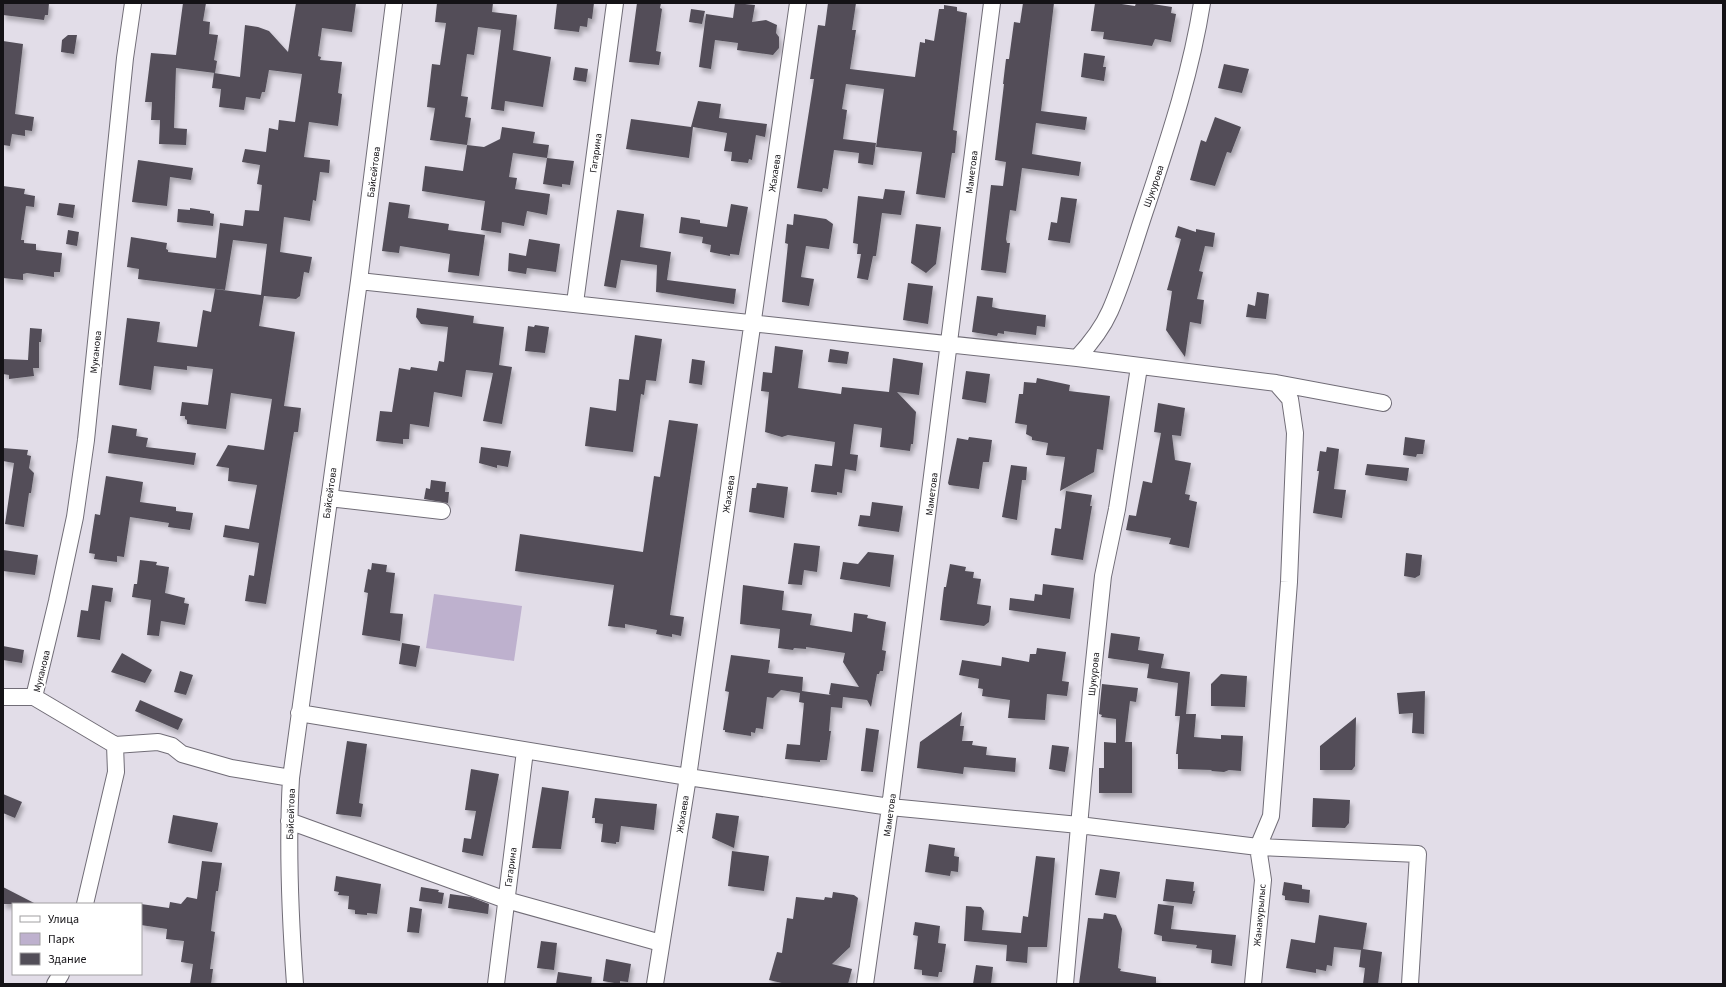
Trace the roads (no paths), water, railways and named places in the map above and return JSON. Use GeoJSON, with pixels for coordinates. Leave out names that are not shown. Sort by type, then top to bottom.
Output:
{"type":"FeatureCollection","features":[{"type":"Feature","properties":{"kind":"street","name":"Муканова"},"geometry":{"type":"LineString","coordinates":[[34,697],[75,518],[85,448],[125,58],[133,3]]}},
{"type":"Feature","properties":{"kind":"street","name":"Байсейтова"},"geometry":{"type":"LineString","coordinates":[[295,984],[290,918],[289,821],[291,778],[359,281],[394,3]]}},
{"type":"Feature","properties":{"kind":"street","name":"Гагарина"},"geometry":{"type":"LineString","coordinates":[[575,303],[615,3]]}},
{"type":"Feature","properties":{"kind":"street","name":"Жахаева"},"geometry":{"type":"LineString","coordinates":[[655,984],[688,777],[798,3]]}},
{"type":"Feature","properties":{"kind":"street","name":"Маметова"},"geometry":{"type":"LineString","coordinates":[[865,984],[890,807],[950,344],[992,3]]}},
{"type":"Feature","properties":{"kind":"street","name":"Шукурова"},"geometry":{"type":"LineString","coordinates":[[1077,358],[1094,338],[1110,311],[1173,127],[1189,70],[1202,3]]}},
{"type":"Feature","properties":{"kind":"street"},"geometry":{"type":"LineString","coordinates":[[359,281],[1077,358],[1139,367],[1276,383],[1383,403]]}},
{"type":"Feature","properties":{"kind":"street","name":"Шукурова"},"geometry":{"type":"LineString","coordinates":[[1066,984],[1079,825],[1103,576],[1117,510],[1139,367]]}},
{"type":"Feature","properties":{"kind":"street"},"geometry":{"type":"LineString","coordinates":[[1258,847],[1268,827],[1271,816],[1288,582],[1295,433],[1290,399],[1276,383]]}},
{"type":"Feature","properties":{"kind":"street"},"geometry":{"type":"LineString","coordinates":[[329,498],[442,511]]}},
{"type":"Feature","properties":{"kind":"street"},"geometry":{"type":"LineString","coordinates":[[3,697],[34,697],[115,745],[158,742],[172,746],[182,754],[231,768],[291,778]]}},
{"type":"Feature","properties":{"kind":"street"},"geometry":{"type":"LineString","coordinates":[[299,713],[688,777],[890,807],[1079,825],[1258,847],[1418,854],[1410,984]]}},
{"type":"Feature","properties":{"kind":"street"},"geometry":{"type":"LineString","coordinates":[[85,903],[116,772],[115,745]]}},
{"type":"Feature","properties":{"kind":"street","name":"Гагарина"},"geometry":{"type":"LineString","coordinates":[[496,984],[525,751]]}},
{"type":"Feature","properties":{"kind":"street"},"geometry":{"type":"LineString","coordinates":[[289,821],[506,900],[662,943]]}},
{"type":"Feature","properties":{"kind":"street","name":"Жанакурылыс"},"geometry":{"type":"LineString","coordinates":[[1253,984],[1263,880],[1258,847]]}},
{"type":"Feature","properties":{"kind":"street"},"geometry":{"type":"LineString","coordinates":[[55,984],[60,975]]}}]}
